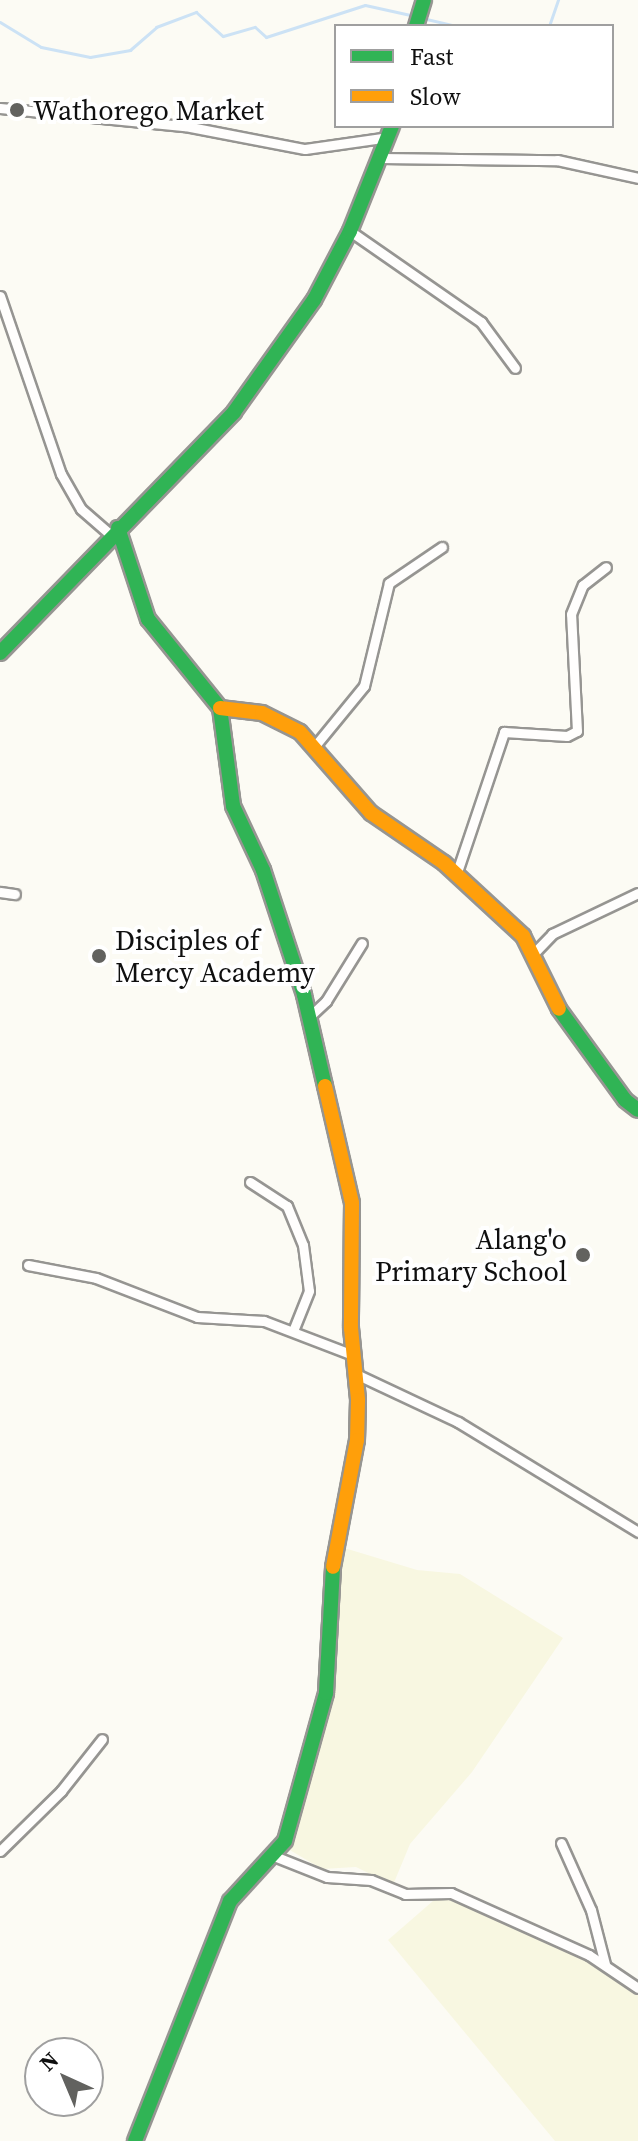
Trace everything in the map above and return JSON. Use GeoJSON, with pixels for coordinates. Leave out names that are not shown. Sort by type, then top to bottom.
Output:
{"type":"FeatureCollection","features":[{"type":"Feature","properties":{"kind":"street"},"geometry":{"type":"LineString","coordinates":[[417,24],[424,0]]}},
{"type":"Feature","properties":{"kind":"street"},"geometry":{"type":"LineString","coordinates":[[0,108],[185,126],[305,149],[384,142],[557,160],[638,178]]}},
{"type":"Feature","properties":{"kind":"street"},"geometry":{"type":"LineString","coordinates":[[0,653],[114,531],[234,412],[314,300],[350,231],[384,142]]}},
{"type":"Feature","properties":{"kind":"street"},"geometry":{"type":"LineString","coordinates":[[350,231],[481,322],[515,368]]}},
{"type":"Feature","properties":{"kind":"street"},"geometry":{"type":"LineString","coordinates":[[0,296],[61,474],[81,509],[114,531],[148,619],[220,708],[233,806],[263,870],[310,1016],[352,1203],[357,1440],[334,1550],[326,1693],[285,1841],[230,1901],[135,2141]]}},
{"type":"Feature","properties":{"kind":"street"},"geometry":{"type":"LineString","coordinates":[[314,747],[364,686],[389,583],[442,547]]}},
{"type":"Feature","properties":{"kind":"street"},"geometry":{"type":"LineString","coordinates":[[456,875],[504,732],[567,736],[577,731],[571,614],[583,585],[606,567]]}},
{"type":"Feature","properties":{"kind":"street"},"geometry":{"type":"LineString","coordinates":[[220,708],[262,713],[300,732],[371,813],[456,875],[523,936],[559,1010],[625,1100],[638,1110]]}},
{"type":"Feature","properties":{"kind":"street"},"geometry":{"type":"LineString","coordinates":[[0,892],[15,894]]}},
{"type":"Feature","properties":{"kind":"street"},"geometry":{"type":"LineString","coordinates":[[533,954],[552,934],[638,893]]}},
{"type":"Feature","properties":{"kind":"street"},"geometry":{"type":"LineString","coordinates":[[310,1016],[326,1001],[362,943]]}},
{"type":"Feature","properties":{"kind":"street"},"geometry":{"type":"LineString","coordinates":[[250,1182],[287,1206],[303,1245],[309,1291],[293,1331]]}},
{"type":"Feature","properties":{"kind":"street"},"geometry":{"type":"LineString","coordinates":[[28,1265],[96,1278],[197,1317],[246,1318],[293,1331],[353,1355]]}},
{"type":"Feature","properties":{"kind":"street"},"geometry":{"type":"LineString","coordinates":[[356,1374],[458,1422],[638,1532]]}},
{"type":"Feature","properties":{"kind":"street"},"geometry":{"type":"LineString","coordinates":[[0,1851],[61,1791],[102,1739]]}},
{"type":"Feature","properties":{"kind":"street"},"geometry":{"type":"LineString","coordinates":[[561,1843],[591,1910],[605,1964]]}},
{"type":"Feature","properties":{"kind":"street"},"geometry":{"type":"LineString","coordinates":[[274,1856],[327,1877],[371,1880],[405,1894],[451,1893],[605,1964],[638,1988]]}},
{"type":"Feature","properties":{"kind":"green space"},"geometry":{"type":"Polygon","coordinates":[[[341,1547],[417,1570],[460,1574],[563,1638],[472,1772],[410,1844],[393,1885],[356,1867],[322,1869],[288,1849],[331,1692],[341,1547]]]}},
{"type":"Feature","properties":{"kind":"green space"},"geometry":{"type":"Polygon","coordinates":[[[441,1894],[558,1944],[638,1993],[638,2141],[555,2141],[388,1940],[441,1894]]]}},
{"type":"Feature","properties":{"kind":"waterway"},"geometry":{"type":"LineString","coordinates":[[550,24],[558,0]]}},
{"type":"Feature","properties":{"kind":"waterway"},"geometry":{"type":"LineString","coordinates":[[0,22],[41,47],[90,57],[130,50],[156,27],[196,12],[223,36],[255,27],[266,37],[365,5],[415,16]]}},
{"type":"Feature","properties":{"kind":"waterway"},"geometry":{"type":"LineString","coordinates":[[422,18],[448,24]]}},
{"type":"Feature","properties":{"kind":"traffic: fast"},"geometry":{"type":"LineString","coordinates":[[417,24],[424,0]]}},
{"type":"Feature","properties":{"kind":"traffic: fast"},"geometry":{"type":"LineString","coordinates":[[0,653],[234,412],[314,300],[350,231],[391,128]]}},
{"type":"Feature","properties":{"kind":"traffic: fast"},"geometry":{"type":"LineString","coordinates":[[118,528],[148,619],[220,708],[233,806],[263,870],[304,995],[325,1086]]}},
{"type":"Feature","properties":{"kind":"traffic: fast"},"geometry":{"type":"LineString","coordinates":[[559,1009],[625,1100],[638,1110]]}},
{"type":"Feature","properties":{"kind":"traffic: fast"},"geometry":{"type":"LineString","coordinates":[[135,2141],[230,1901],[285,1841],[326,1693],[333,1567]]}},
{"type":"Feature","properties":{"kind":"traffic: slow"},"geometry":{"type":"LineString","coordinates":[[220,708],[262,713],[300,732],[371,813],[444,863],[523,936],[559,1009]]}},
{"type":"Feature","properties":{"kind":"traffic: slow"},"geometry":{"type":"LineString","coordinates":[[325,1086],[352,1203],[351,1328],[358,1400],[357,1440],[333,1567]]}},
{"type":"Feature","properties":{"kind":"place","name":"Wathorego Market"},"geometry":{"type":"Point","coordinates":[17,110]}},
{"type":"Feature","properties":{"kind":"place","name":"Disciples of Mercy Academy"},"geometry":{"type":"Point","coordinates":[99,956]}},
{"type":"Feature","properties":{"kind":"place","name":"Alang'o Primary School"},"geometry":{"type":"Point","coordinates":[583,1255]}}]}
